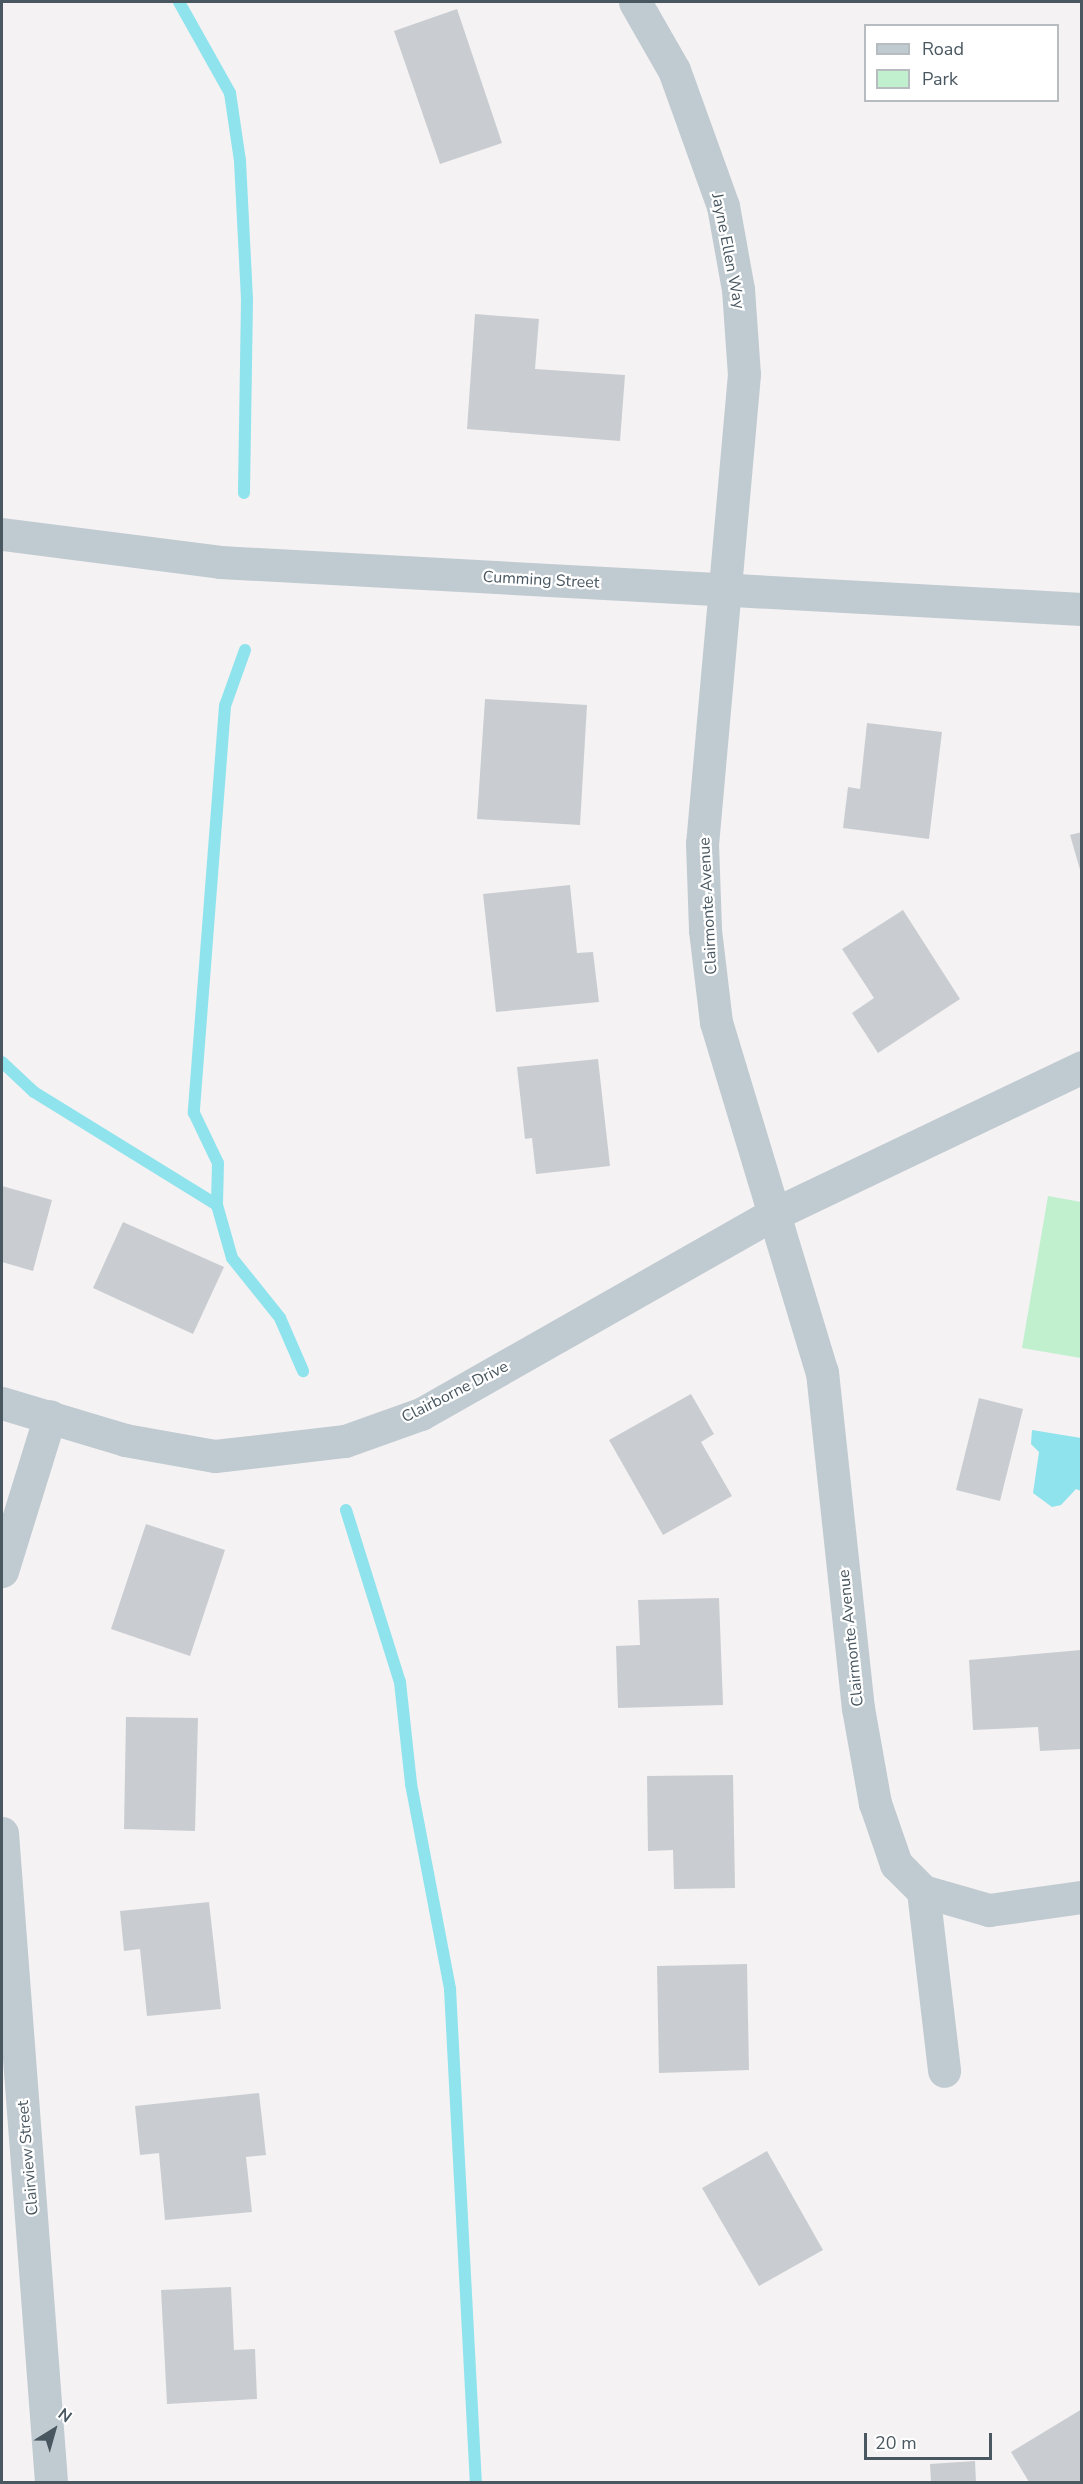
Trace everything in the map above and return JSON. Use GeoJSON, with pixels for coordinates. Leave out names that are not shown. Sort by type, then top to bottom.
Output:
{"type":"FeatureCollection","features":[{"type":"Feature","properties":{"kind":"street","name":"Jayne Ellen Way"},"geometry":{"type":"LineString","coordinates":[[635,2],[674,70],[723,206],[738,289],[744,374],[725,590]]}},
{"type":"Feature","properties":{"kind":"street","name":"Cumming Street"},"geometry":{"type":"LineString","coordinates":[[2,534],[220,562],[1082,609]]}},
{"type":"Feature","properties":{"kind":"street","name":"Clairmonte Avenue"},"geometry":{"type":"LineString","coordinates":[[725,590],[702,843],[705,930],[716,1022],[772,1215],[822,1372],[858,1708],[875,1803],[896,1864],[923,1891],[989,1910],[1082,1897]]}},
{"type":"Feature","properties":{"kind":"street"},"geometry":{"type":"LineString","coordinates":[[772,1215],[1082,1067]]}},
{"type":"Feature","properties":{"kind":"street","name":"Clairborne Drive"},"geometry":{"type":"LineString","coordinates":[[2,1403],[124,1440],[215,1456],[345,1441],[421,1414],[772,1215]]}},
{"type":"Feature","properties":{"kind":"street"},"geometry":{"type":"LineString","coordinates":[[2,1571],[50,1416]]}},
{"type":"Feature","properties":{"kind":"street","name":"Clairview Street"},"geometry":{"type":"LineString","coordinates":[[2,1833],[51,2482]]}},
{"type":"Feature","properties":{"kind":"street"},"geometry":{"type":"LineString","coordinates":[[923,1891],[944,2071]]}},
{"type":"Feature","properties":{"kind":"green space"},"geometry":{"type":"Polygon","coordinates":[[[1048,1196],[1081,1202],[1081,1358],[1022,1348],[1048,1196]]]}},
{"type":"Feature","properties":{"kind":"water"},"geometry":{"type":"Polygon","coordinates":[[[1032,1430],[1081,1438],[1081,1491],[1076,1489],[1061,1505],[1052,1507],[1033,1493],[1039,1452],[1031,1444],[1032,1430]]]}},
{"type":"Feature","properties":{"kind":"building"},"geometry":{"type":"Polygon","coordinates":[[[457,9],[502,143],[440,164],[394,31],[457,9]]]}},
{"type":"Feature","properties":{"kind":"building"},"geometry":{"type":"Polygon","coordinates":[[[475,314],[539,319],[535,369],[625,375],[620,441],[467,429],[475,314]]]}},
{"type":"Feature","properties":{"kind":"building"},"geometry":{"type":"Polygon","coordinates":[[[485,699],[587,705],[580,825],[477,819],[485,699]]]}},
{"type":"Feature","properties":{"kind":"building"},"geometry":{"type":"Polygon","coordinates":[[[867,723],[942,732],[929,839],[843,828],[848,787],[860,789],[867,723]]]}},
{"type":"Feature","properties":{"kind":"building"},"geometry":{"type":"Polygon","coordinates":[[[1082,832],[1082,873],[1081,873],[1070,835],[1082,832]]]}},
{"type":"Feature","properties":{"kind":"building"},"geometry":{"type":"Polygon","coordinates":[[[570,885],[577,953],[593,952],[599,1002],[496,1012],[483,894],[570,885]]]}},
{"type":"Feature","properties":{"kind":"building"},"geometry":{"type":"Polygon","coordinates":[[[903,910],[960,999],[878,1053],[852,1013],[874,998],[842,949],[903,910]]]}},
{"type":"Feature","properties":{"kind":"building"},"geometry":{"type":"Polygon","coordinates":[[[598,1059],[610,1166],[536,1174],[532,1138],[525,1139],[517,1067],[598,1059]]]}},
{"type":"Feature","properties":{"kind":"building"},"geometry":{"type":"Polygon","coordinates":[[[2,1186],[52,1200],[33,1271],[2,1262],[2,1186]]]}},
{"type":"Feature","properties":{"kind":"building"},"geometry":{"type":"Polygon","coordinates":[[[123,1222],[224,1267],[193,1334],[93,1288],[123,1222]]]}},
{"type":"Feature","properties":{"kind":"building"},"geometry":{"type":"Polygon","coordinates":[[[691,1394],[714,1434],[701,1442],[732,1496],[663,1535],[609,1440],[691,1394]]]}},
{"type":"Feature","properties":{"kind":"building"},"geometry":{"type":"Polygon","coordinates":[[[979,1398],[1023,1409],[1000,1501],[956,1490],[979,1398]]]}},
{"type":"Feature","properties":{"kind":"building"},"geometry":{"type":"Polygon","coordinates":[[[146,1524],[225,1550],[190,1656],[111,1629],[146,1524]]]}},
{"type":"Feature","properties":{"kind":"building"},"geometry":{"type":"Polygon","coordinates":[[[719,1598],[723,1705],[618,1708],[616,1646],[640,1645],[638,1600],[719,1598]]]}},
{"type":"Feature","properties":{"kind":"building"},"geometry":{"type":"Polygon","coordinates":[[[1081,1650],[1082,1749],[1040,1751],[1038,1727],[973,1730],[969,1660],[1081,1650]]]}},
{"type":"Feature","properties":{"kind":"building"},"geometry":{"type":"Polygon","coordinates":[[[126,1717],[198,1718],[195,1831],[124,1829],[126,1717]]]}},
{"type":"Feature","properties":{"kind":"building"},"geometry":{"type":"Polygon","coordinates":[[[733,1775],[735,1888],[674,1889],[673,1850],[648,1851],[647,1776],[733,1775]]]}},
{"type":"Feature","properties":{"kind":"building"},"geometry":{"type":"Polygon","coordinates":[[[209,1902],[221,2009],[147,2016],[140,1949],[124,1951],[120,1911],[209,1902]]]}},
{"type":"Feature","properties":{"kind":"building"},"geometry":{"type":"Polygon","coordinates":[[[747,1964],[749,2070],[659,2073],[657,1966],[747,1964]]]}},
{"type":"Feature","properties":{"kind":"building"},"geometry":{"type":"Polygon","coordinates":[[[259,2093],[266,2155],[246,2157],[252,2212],[165,2220],[159,2153],[140,2155],[135,2106],[259,2093]]]}},
{"type":"Feature","properties":{"kind":"building"},"geometry":{"type":"Polygon","coordinates":[[[767,2151],[823,2250],[759,2286],[702,2188],[767,2151]]]}},
{"type":"Feature","properties":{"kind":"building"},"geometry":{"type":"Polygon","coordinates":[[[231,2287],[234,2350],[255,2349],[257,2399],[167,2404],[161,2290],[231,2287]]]}},
{"type":"Feature","properties":{"kind":"building"},"geometry":{"type":"Polygon","coordinates":[[[1082,2409],[1082,2482],[1029,2482],[1011,2452],[1082,2409]]]}},
{"type":"Feature","properties":{"kind":"building"},"geometry":{"type":"Polygon","coordinates":[[[975,2461],[976,2482],[931,2482],[930,2464],[975,2461]]]}},
{"type":"Feature","properties":{"kind":"waterway"},"geometry":{"type":"LineString","coordinates":[[179,2],[230,93],[240,161],[247,300],[244,493]]}},
{"type":"Feature","properties":{"kind":"waterway"},"geometry":{"type":"LineString","coordinates":[[245,650],[225,706],[194,1113],[218,1163],[217,1205],[232,1258],[280,1318],[303,1371]]}},
{"type":"Feature","properties":{"kind":"waterway"},"geometry":{"type":"LineString","coordinates":[[2,1062],[34,1092],[217,1205]]}},
{"type":"Feature","properties":{"kind":"waterway"},"geometry":{"type":"LineString","coordinates":[[346,1510],[400,1682],[411,1784],[450,1989],[476,2482]]}}]}
